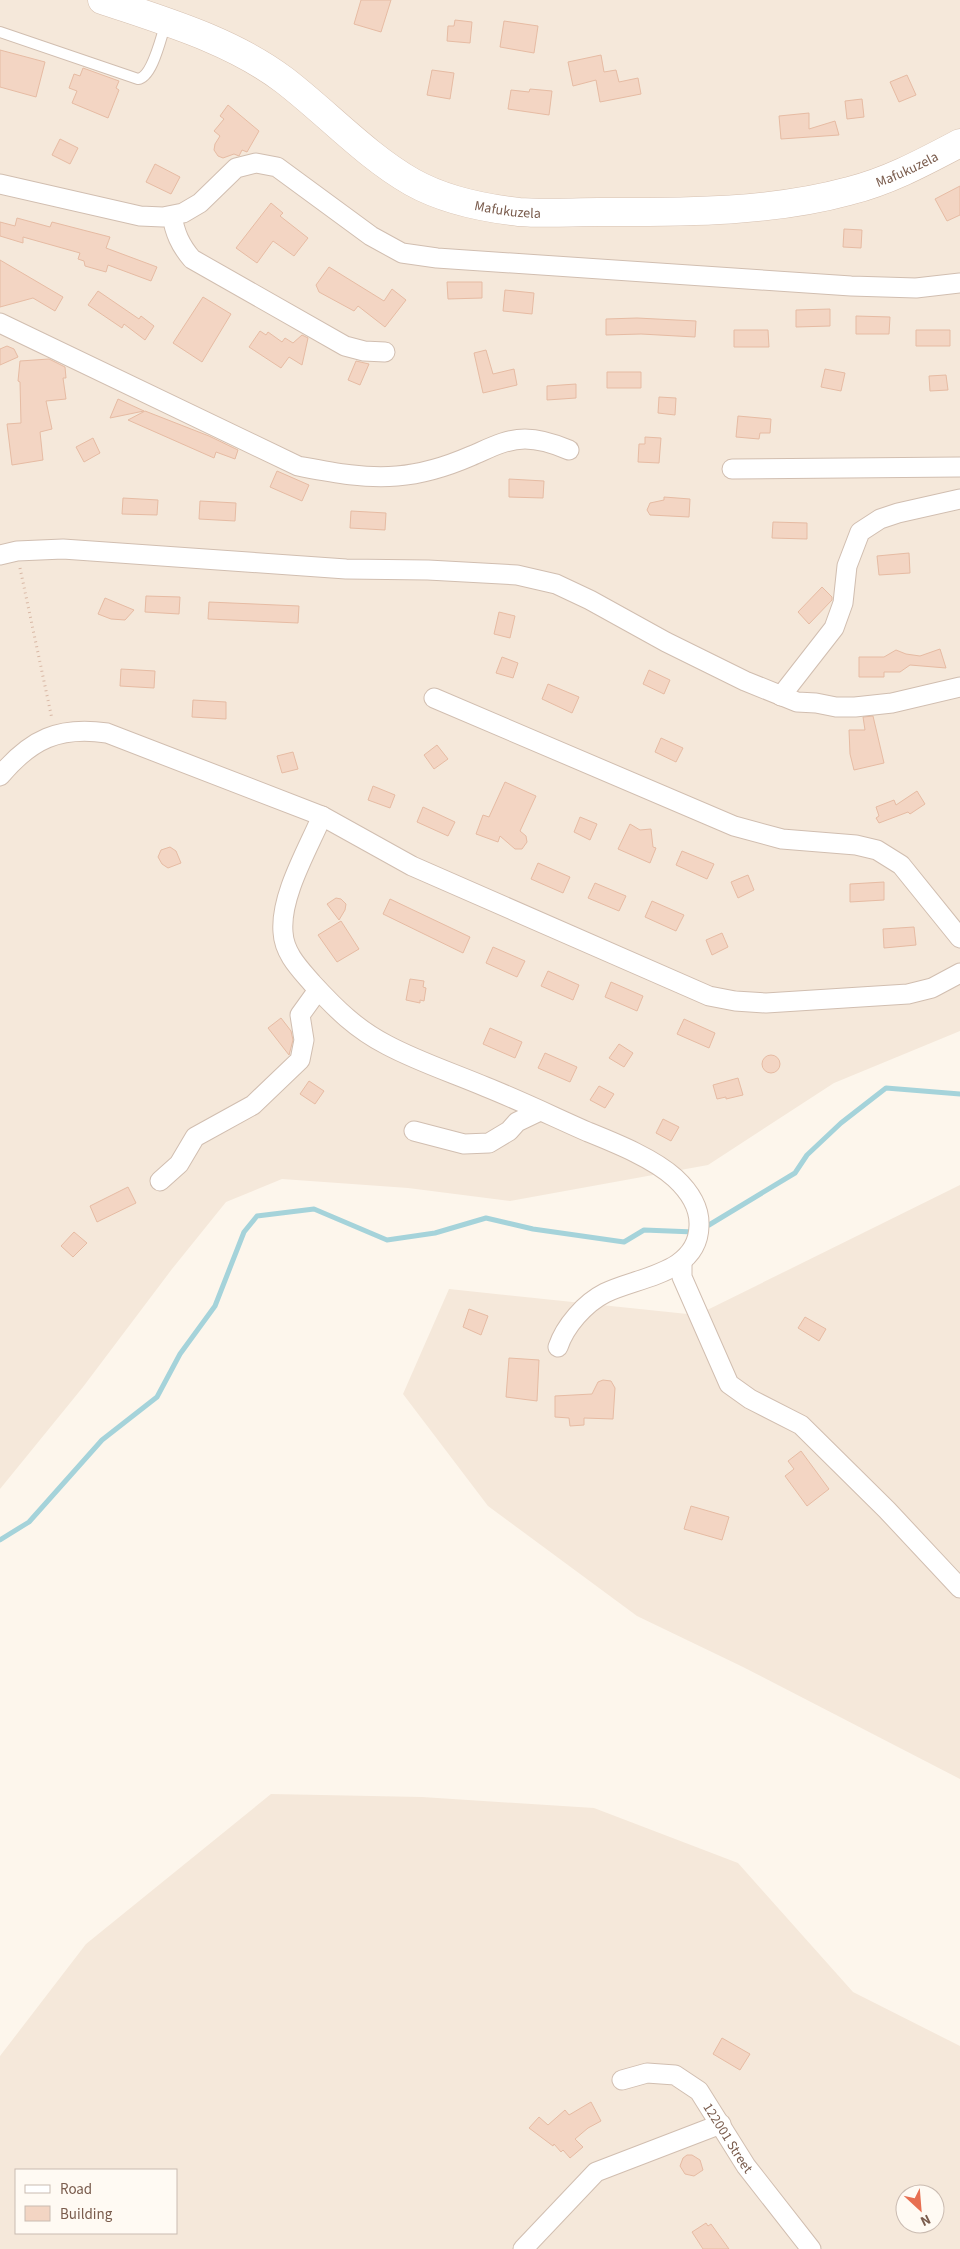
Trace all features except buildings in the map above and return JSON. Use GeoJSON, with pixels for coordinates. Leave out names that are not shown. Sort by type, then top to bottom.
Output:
{"type":"FeatureCollection","features":[{"type":"Feature","properties":{"kind":"main road","name":"Mafukuzela"},"geometry":{"type":"LineString","coordinates":[[102,0],[166,22],[245,54],[284,80],[388,166],[413,182],[444,196],[512,210],[655,212],[728,209],[793,202],[847,192],[878,183],[960,143]]}},
{"type":"Feature","properties":{"kind":"street"},"geometry":{"type":"LineString","coordinates":[[0,184],[140,216],[172,216],[183,213],[200,204],[236,168],[256,163],[277,167],[372,236],[402,253],[437,258],[851,286],[916,288],[960,284]]}},
{"type":"Feature","properties":{"kind":"street"},"geometry":{"type":"LineString","coordinates":[[172,216],[176,233],[183,248],[192,259],[344,346],[364,351],[385,352]]}},
{"type":"Feature","properties":{"kind":"street"},"geometry":{"type":"LineString","coordinates":[[0,323],[298,466],[349,475],[397,476],[434,470],[470,457],[500,443],[523,439],[547,441],[570,450]]}},
{"type":"Feature","properties":{"kind":"street"},"geometry":{"type":"LineString","coordinates":[[732,469],[960,467]]}},
{"type":"Feature","properties":{"kind":"street"},"geometry":{"type":"LineString","coordinates":[[781,696],[834,628],[843,603],[847,566],[860,532],[880,519],[898,513],[960,499]]}},
{"type":"Feature","properties":{"kind":"street"},"geometry":{"type":"LineString","coordinates":[[8,553],[63,549],[346,569],[428,570],[517,576],[556,584],[745,682],[797,702],[816,703],[836,708],[855,708],[892,703],[960,687]]}},
{"type":"Feature","properties":{"kind":"street"},"geometry":{"type":"LineString","coordinates":[[434,698],[734,826],[782,839],[856,845],[877,850],[901,865],[960,938]]}},
{"type":"Feature","properties":{"kind":"street"},"geometry":{"type":"LineString","coordinates":[[0,776],[28,748],[55,735],[71,730],[107,732],[322,816],[412,866],[708,996],[734,1002],[766,1003],[908,994],[932,988],[960,973]]}},
{"type":"Feature","properties":{"kind":"street"},"geometry":{"type":"LineString","coordinates":[[322,816],[291,888],[283,916],[283,934],[288,952],[298,968],[344,1018],[386,1044],[417,1060],[486,1086],[616,1144],[674,1177],[692,1198],[698,1211],[700,1225],[698,1238],[682,1262],[662,1272],[604,1294],[592,1301],[566,1331],[558,1347]]}},
{"type":"Feature","properties":{"kind":"street"},"geometry":{"type":"LineString","coordinates":[[160,1181],[179,1164],[195,1137],[252,1106],[300,1060],[304,1040],[300,1015],[318,990]]}},
{"type":"Feature","properties":{"kind":"street"},"geometry":{"type":"LineString","coordinates":[[414,1131],[464,1144],[488,1143],[509,1131],[517,1122],[540,1111]]}},
{"type":"Feature","properties":{"kind":"street"},"geometry":{"type":"LineString","coordinates":[[682,1262],[682,1277],[729,1384],[750,1399],[801,1425],[887,1510],[960,1588]]}},
{"type":"Feature","properties":{"kind":"street","name":"122001 Street"},"geometry":{"type":"LineString","coordinates":[[622,2080],[648,2073],[675,2075],[699,2091],[746,2166],[810,2249]]}},
{"type":"Feature","properties":{"kind":"street"},"geometry":{"type":"LineString","coordinates":[[523,2249],[596,2172],[720,2124]]}},
{"type":"Feature","properties":{"kind":"lane"},"geometry":{"type":"LineString","coordinates":[[0,32],[141,79],[149,72],[166,22]]}},
{"type":"Feature","properties":{"kind":"path"},"geometry":{"type":"LineString","coordinates":[[8,553],[55,735]]}},
{"type":"Feature","properties":{"kind":"shaded area"},"geometry":{"type":"Polygon","coordinates":[[[0,0],[960,0],[960,1031],[834,1083],[708,1165],[510,1201],[408,1188],[282,1179],[226,1202],[172,1269],[83,1387],[0,1489],[0,0]]]}},
{"type":"Feature","properties":{"kind":"shaded area"},"geometry":{"type":"Polygon","coordinates":[[[960,1185],[960,1779],[743,1667],[637,1616],[488,1506],[403,1394],[449,1289],[697,1315],[960,1185]]]}},
{"type":"Feature","properties":{"kind":"shaded area"},"geometry":{"type":"Polygon","coordinates":[[[271,1794],[422,1797],[594,1808],[738,1863],[853,1992],[960,2046],[960,2249],[0,2249],[0,2056],[86,1944],[271,1794]]]}},
{"type":"Feature","properties":{"kind":"waterway"},"geometry":{"type":"LineString","coordinates":[[709,1225],[795,1173],[807,1155],[841,1123],[886,1088],[960,1094]]}},
{"type":"Feature","properties":{"kind":"waterway"},"geometry":{"type":"LineString","coordinates":[[0,1540],[29,1522],[102,1440],[157,1397],[180,1354],[215,1306],[244,1232],[257,1216],[314,1209],[387,1240],[435,1233],[486,1218],[533,1229],[624,1242],[644,1230],[694,1232]]}}]}
